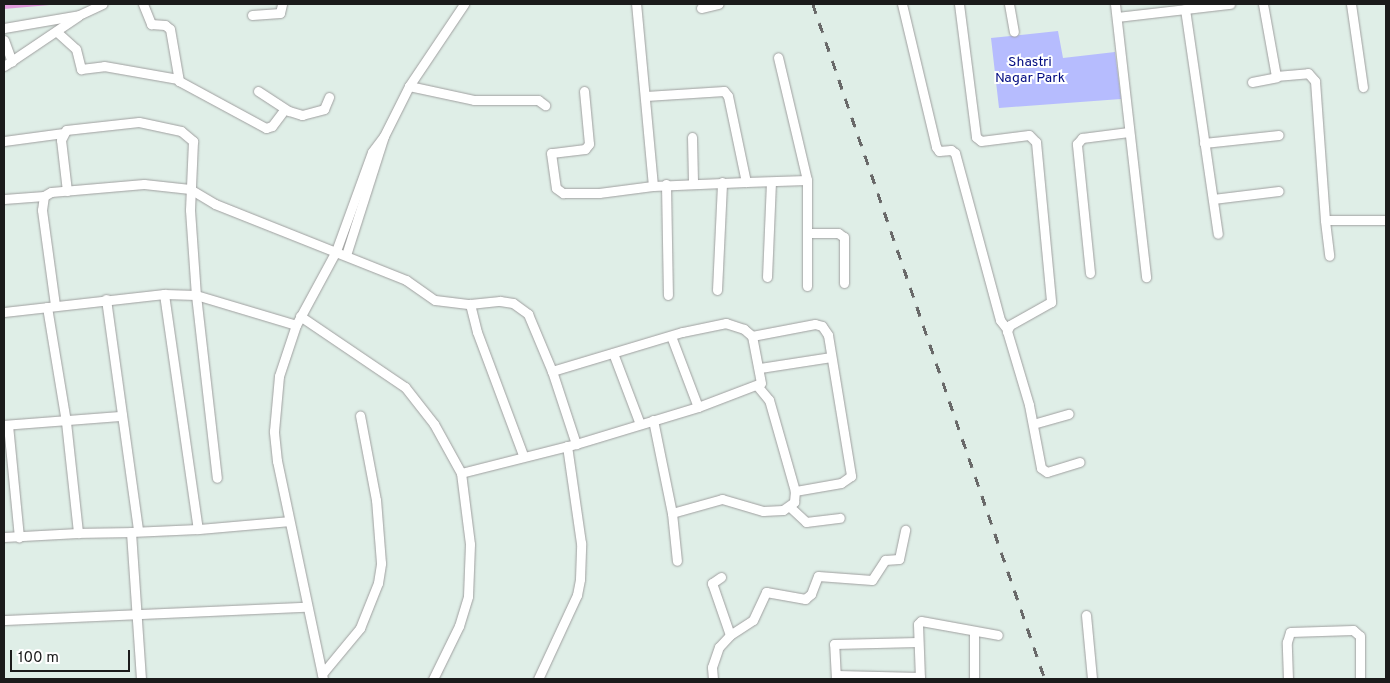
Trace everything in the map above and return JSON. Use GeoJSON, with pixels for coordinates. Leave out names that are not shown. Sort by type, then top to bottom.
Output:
{"type":"FeatureCollection","features":[{"type":"Feature","properties":{"kind":"street"},"geometry":{"type":"LineString","coordinates":[[4,40],[8,64],[79,15],[103,4]]}},
{"type":"Feature","properties":{"kind":"street"},"geometry":{"type":"LineString","coordinates":[[143,4],[151,24],[165,25],[170,29],[178,80]]}},
{"type":"Feature","properties":{"kind":"street"},"geometry":{"type":"LineString","coordinates":[[252,15],[280,13],[282,4]]}},
{"type":"Feature","properties":{"kind":"street"},"geometry":{"type":"LineString","coordinates":[[322,677],[278,461],[275,408],[279,376],[300,316],[336,251],[372,152],[384,136],[409,86],[464,4]]}},
{"type":"Feature","properties":{"kind":"street"},"geometry":{"type":"LineString","coordinates":[[636,4],[653,186]]}},
{"type":"Feature","properties":{"kind":"street"},"geometry":{"type":"LineString","coordinates":[[701,8],[719,4]]}},
{"type":"Feature","properties":{"kind":"street"},"geometry":{"type":"LineString","coordinates":[[902,4],[936,147],[939,151],[951,150],[955,153],[1000,320],[1007,329],[1044,471],[1079,462]]}},
{"type":"Feature","properties":{"kind":"street"},"geometry":{"type":"LineString","coordinates":[[959,4],[976,137],[981,141],[1029,135],[1036,142],[1050,302],[1007,329]]}},
{"type":"Feature","properties":{"kind":"street"},"geometry":{"type":"LineString","coordinates":[[1009,4],[1014,32]]}},
{"type":"Feature","properties":{"kind":"street"},"geometry":{"type":"LineString","coordinates":[[1115,4],[1146,277]]}},
{"type":"Feature","properties":{"kind":"street"},"geometry":{"type":"LineString","coordinates":[[1117,17],[1230,4]]}},
{"type":"Feature","properties":{"kind":"street"},"geometry":{"type":"LineString","coordinates":[[1263,4],[1277,77]]}},
{"type":"Feature","properties":{"kind":"street"},"geometry":{"type":"LineString","coordinates":[[1350,4],[1363,87]]}},
{"type":"Feature","properties":{"kind":"street"},"geometry":{"type":"LineString","coordinates":[[1185,9],[1218,234]]}},
{"type":"Feature","properties":{"kind":"street"},"geometry":{"type":"LineString","coordinates":[[4,28],[79,15]]}},
{"type":"Feature","properties":{"kind":"street"},"geometry":{"type":"LineString","coordinates":[[57,32],[76,49],[81,69],[104,66],[178,80],[266,128],[272,126],[285,109]]}},
{"type":"Feature","properties":{"kind":"street"},"geometry":{"type":"LineString","coordinates":[[778,57],[807,180],[807,286]]}},
{"type":"Feature","properties":{"kind":"street"},"geometry":{"type":"LineString","coordinates":[[1252,82],[1308,73],[1314,78],[1329,256]]}},
{"type":"Feature","properties":{"kind":"street"},"geometry":{"type":"LineString","coordinates":[[409,86],[474,100],[538,100],[545,105]]}},
{"type":"Feature","properties":{"kind":"street"},"geometry":{"type":"LineString","coordinates":[[258,90],[285,109],[302,115],[323,110],[329,97]]}},
{"type":"Feature","properties":{"kind":"street"},"geometry":{"type":"LineString","coordinates":[[584,91],[589,144],[585,149],[551,153],[556,188],[563,193],[599,193],[694,182],[807,180]]}},
{"type":"Feature","properties":{"kind":"street"},"geometry":{"type":"LineString","coordinates":[[646,96],[724,91],[728,96],[746,182]]}},
{"type":"Feature","properties":{"kind":"street"},"geometry":{"type":"LineString","coordinates":[[4,141],[131,121],[181,131],[190,135],[195,146],[190,189],[196,295],[217,478]]}},
{"type":"Feature","properties":{"kind":"street"},"geometry":{"type":"LineString","coordinates":[[1090,273],[1077,144],[1082,138],[1129,132]]}},
{"type":"Feature","properties":{"kind":"street"},"geometry":{"type":"LineString","coordinates":[[63,133],[62,149],[67,191]]}},
{"type":"Feature","properties":{"kind":"street"},"geometry":{"type":"LineString","coordinates":[[1204,143],[1279,135]]}},
{"type":"Feature","properties":{"kind":"street"},"geometry":{"type":"LineString","coordinates":[[346,256],[381,154],[384,136]]}},
{"type":"Feature","properties":{"kind":"street"},"geometry":{"type":"LineString","coordinates":[[692,137],[694,182]]}},
{"type":"Feature","properties":{"kind":"street"},"geometry":{"type":"LineString","coordinates":[[717,290],[722,182]]}},
{"type":"Feature","properties":{"kind":"street"},"geometry":{"type":"LineString","coordinates":[[767,277],[771,182]]}},
{"type":"Feature","properties":{"kind":"street"},"geometry":{"type":"LineString","coordinates":[[4,199],[144,184],[190,189],[215,204],[406,280],[435,300],[470,304],[500,301],[524,310],[552,371],[572,445],[581,543],[580,579],[577,595],[538,679]]}},
{"type":"Feature","properties":{"kind":"street"},"geometry":{"type":"LineString","coordinates":[[666,184],[668,295]]}},
{"type":"Feature","properties":{"kind":"street"},"geometry":{"type":"LineString","coordinates":[[1213,199],[1279,191]]}},
{"type":"Feature","properties":{"kind":"street"},"geometry":{"type":"LineString","coordinates":[[44,196],[42,210],[51,306],[78,533]]}},
{"type":"Feature","properties":{"kind":"street"},"geometry":{"type":"LineString","coordinates":[[1325,221],[1386,220]]}},
{"type":"Feature","properties":{"kind":"street"},"geometry":{"type":"LineString","coordinates":[[808,233],[832,232],[844,237],[844,283]]}},
{"type":"Feature","properties":{"kind":"street"},"geometry":{"type":"LineString","coordinates":[[164,294],[198,529]]}},
{"type":"Feature","properties":{"kind":"street"},"geometry":{"type":"LineString","coordinates":[[4,312],[106,299],[164,294],[196,295],[296,325]]}},
{"type":"Feature","properties":{"kind":"street"},"geometry":{"type":"LineString","coordinates":[[106,299],[122,416],[134,531],[135,613],[140,679]]}},
{"type":"Feature","properties":{"kind":"street"},"geometry":{"type":"LineString","coordinates":[[470,304],[523,455]]}},
{"type":"Feature","properties":{"kind":"street"},"geometry":{"type":"LineString","coordinates":[[300,316],[405,387],[434,424],[461,473],[466,490],[470,544],[468,596],[459,626],[438,678]]}},
{"type":"Feature","properties":{"kind":"street"},"geometry":{"type":"LineString","coordinates":[[552,371],[612,352],[726,323],[744,328],[752,336],[760,368],[758,387],[768,400],[795,491],[794,502],[790,507],[778,511],[764,511],[722,499],[672,513]]}},
{"type":"Feature","properties":{"kind":"street"},"geometry":{"type":"LineString","coordinates":[[752,336],[819,325],[828,335],[851,476],[841,483],[795,491]]}},
{"type":"Feature","properties":{"kind":"street"},"geometry":{"type":"LineString","coordinates":[[671,336],[698,407]]}},
{"type":"Feature","properties":{"kind":"street"},"geometry":{"type":"LineString","coordinates":[[612,352],[640,424]]}},
{"type":"Feature","properties":{"kind":"street"},"geometry":{"type":"LineString","coordinates":[[760,368],[831,357]]}},
{"type":"Feature","properties":{"kind":"street"},"geometry":{"type":"LineString","coordinates":[[461,473],[523,455],[572,445],[758,387]]}},
{"type":"Feature","properties":{"kind":"street"},"geometry":{"type":"LineString","coordinates":[[1033,424],[1068,414]]}},
{"type":"Feature","properties":{"kind":"street"},"geometry":{"type":"LineString","coordinates":[[322,677],[360,628],[378,583],[381,563],[376,500],[360,415]]}},
{"type":"Feature","properties":{"kind":"street"},"geometry":{"type":"LineString","coordinates":[[19,537],[6,425],[66,422],[122,416]]}},
{"type":"Feature","properties":{"kind":"street"},"geometry":{"type":"LineString","coordinates":[[653,420],[672,513],[677,561]]}},
{"type":"Feature","properties":{"kind":"street"},"geometry":{"type":"LineString","coordinates":[[790,507],[806,522],[840,518]]}},
{"type":"Feature","properties":{"kind":"street"},"geometry":{"type":"LineString","coordinates":[[4,537],[198,529],[289,521]]}},
{"type":"Feature","properties":{"kind":"street"},"geometry":{"type":"LineString","coordinates":[[713,679],[716,652],[730,635],[753,620],[763,596],[769,591],[805,599],[810,597],[818,576],[872,580],[885,560],[899,559],[905,530]]}},
{"type":"Feature","properties":{"kind":"street"},"geometry":{"type":"LineString","coordinates":[[721,577],[712,583],[730,635]]}},
{"type":"Feature","properties":{"kind":"street"},"geometry":{"type":"LineString","coordinates":[[4,620],[307,607]]}},
{"type":"Feature","properties":{"kind":"street"},"geometry":{"type":"LineString","coordinates":[[1086,615],[1092,679]]}},
{"type":"Feature","properties":{"kind":"street"},"geometry":{"type":"LineString","coordinates":[[918,642],[834,644],[836,677],[920,678],[918,624],[921,621],[998,635]]}},
{"type":"Feature","properties":{"kind":"street"},"geometry":{"type":"LineString","coordinates":[[1288,679],[1287,642],[1290,632],[1353,630],[1360,636],[1360,679]]}},
{"type":"Feature","properties":{"kind":"street"},"geometry":{"type":"LineString","coordinates":[[974,631],[974,679]]}},
{"type":"Feature","properties":{"kind":"green space","name":"Shastri Nagar Park"},"geometry":{"type":"Polygon","coordinates":[[[1058,31],[1063,58],[1115,52],[1121,99],[999,108],[991,38],[1058,31]]]}},
{"type":"Feature","properties":{"kind":"shaded area"},"geometry":{"type":"Polygon","coordinates":[[[4,4],[61,4],[4,9],[4,4]]]}},
{"type":"Feature","properties":{"kind":"railway"},"geometry":{"type":"LineString","coordinates":[[813,4],[1045,679]]}}]}
